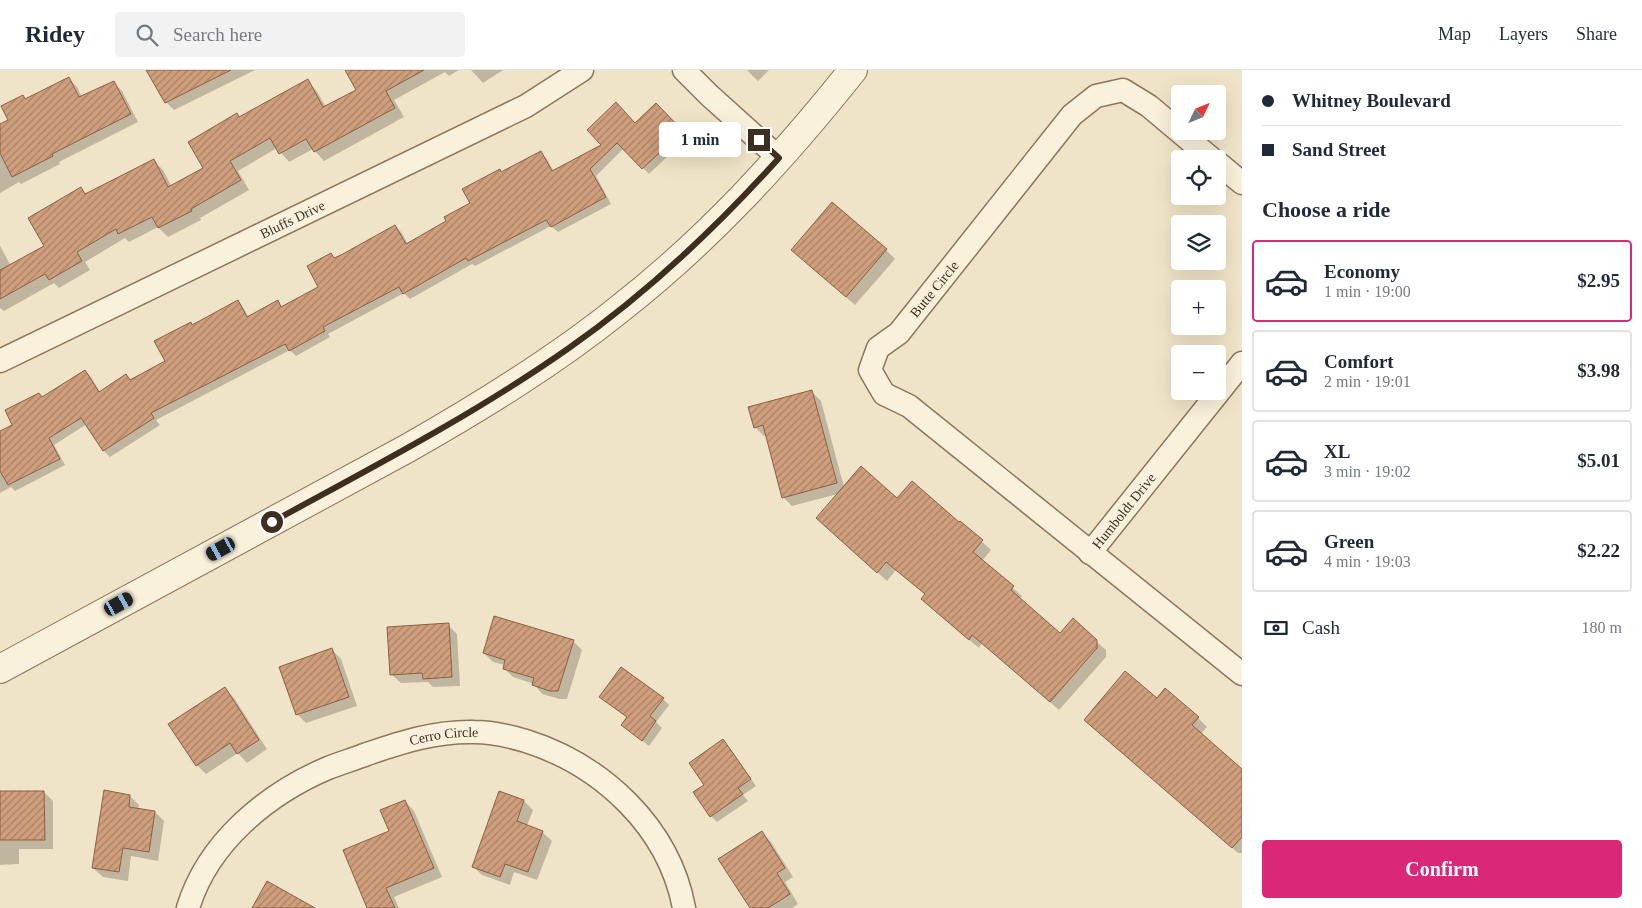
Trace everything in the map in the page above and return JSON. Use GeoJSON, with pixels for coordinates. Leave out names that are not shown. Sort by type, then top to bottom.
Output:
{"type":"FeatureCollection","features":[{"type":"Feature","properties":{"kind":"street","name":"Bluffs Drive"},"geometry":{"type":"LineString","coordinates":[[0,361],[526,106],[582,70]]}},
{"type":"Feature","properties":{"kind":"street"},"geometry":{"type":"LineString","coordinates":[[684,70],[779,158]]}},
{"type":"Feature","properties":{"kind":"street"},"geometry":{"type":"LineString","coordinates":[[0,668],[408,448],[466,415],[577,342],[618,311],[709,232],[748,193],[853,70]]}},
{"type":"Feature","properties":{"kind":"street","name":"Butte Circle"},"geometry":{"type":"LineString","coordinates":[[1090,553],[909,406],[884,394],[870,370],[878,348],[899,333],[1072,115],[1096,96],[1123,90],[1149,106],[1201,150]]}},
{"type":"Feature","properties":{"kind":"street"},"geometry":{"type":"LineString","coordinates":[[1226,170],[1242,183]]}},
{"type":"Feature","properties":{"kind":"street","name":"Humboldt Drive"},"geometry":{"type":"LineString","coordinates":[[1242,363],[1090,553],[1242,674]]}},
{"type":"Feature","properties":{"kind":"street","name":"Cerro Circle"},"geometry":{"type":"LineString","coordinates":[[188,908],[202,873],[221,846],[243,823],[270,800],[328,768],[404,741],[439,734],[475,732],[510,736],[544,747],[577,762],[603,780],[631,806],[654,834],[671,863],[684,908]]}},
{"type":"Feature","properties":{"kind":"building"},"geometry":{"type":"Polygon","coordinates":[[[146,70],[231,70],[165,103],[146,70]]]}},
{"type":"Feature","properties":{"kind":"building"},"geometry":{"type":"Polygon","coordinates":[[[345,70],[424,70],[386,91],[395,108],[314,152],[306,139],[279,154],[270,138],[230,161],[241,180],[191,209],[192,211],[158,228],[152,217],[118,234],[116,229],[77,252],[82,261],[49,280],[45,274],[0,299],[0,270],[44,246],[28,218],[81,187],[85,194],[154,159],[168,187],[203,168],[188,142],[237,113],[239,117],[308,79],[323,107],[356,90],[345,70]]]}},
{"type":"Feature","properties":{"kind":"building"},"geometry":{"type":"Polygon","coordinates":[[[69,77],[79,97],[114,81],[131,114],[52,154],[53,156],[12,177],[0,153],[0,124],[8,120],[1,106],[23,95],[25,99],[69,77]]]}},
{"type":"Feature","properties":{"kind":"building"},"geometry":{"type":"Polygon","coordinates":[[[616,102],[635,123],[656,103],[683,131],[642,169],[617,143],[590,169],[606,197],[551,227],[546,220],[468,261],[466,258],[403,294],[399,287],[323,327],[325,331],[289,351],[285,344],[151,413],[154,418],[103,451],[81,418],[49,438],[60,459],[8,485],[0,471],[0,431],[12,425],[5,410],[39,393],[42,397],[85,370],[99,392],[126,374],[130,380],[165,361],[154,341],[191,322],[192,325],[238,300],[247,317],[278,300],[281,307],[318,287],[307,266],[331,253],[334,258],[341,255],[395,225],[406,244],[446,221],[444,217],[470,203],[462,189],[500,169],[501,172],[541,151],[552,171],[601,145],[587,130],[616,102]]]}},
{"type":"Feature","properties":{"kind":"building"},"geometry":{"type":"Polygon","coordinates":[[[832,202],[887,249],[846,297],[791,250],[832,202]]]}},
{"type":"Feature","properties":{"kind":"building"},"geometry":{"type":"Polygon","coordinates":[[[812,390],[837,483],[782,498],[763,425],[754,428],[748,407],[812,390]]]}},
{"type":"Feature","properties":{"kind":"building"},"geometry":{"type":"Polygon","coordinates":[[[861,466],[897,498],[912,481],[983,540],[973,552],[1014,586],[1011,590],[1060,633],[1073,618],[1097,640],[1097,648],[1050,702],[972,635],[969,640],[921,599],[925,594],[886,562],[877,573],[816,518],[861,466]]]}},
{"type":"Feature","properties":{"kind":"building"},"geometry":{"type":"Polygon","coordinates":[[[494,616],[574,640],[558,691],[550,691],[532,685],[534,678],[503,669],[505,660],[483,653],[494,616]]]}},
{"type":"Feature","properties":{"kind":"building"},"geometry":{"type":"Polygon","coordinates":[[[449,623],[452,677],[423,679],[422,673],[390,675],[387,627],[449,623]]]}},
{"type":"Feature","properties":{"kind":"building"},"geometry":{"type":"Polygon","coordinates":[[[332,648],[349,697],[296,715],[279,667],[332,648]]]}},
{"type":"Feature","properties":{"kind":"building"},"geometry":{"type":"Polygon","coordinates":[[[621,667],[664,698],[650,716],[656,721],[642,741],[621,725],[627,717],[599,697],[621,667]]]}},
{"type":"Feature","properties":{"kind":"building"},"geometry":{"type":"Polygon","coordinates":[[[1125,671],[1157,698],[1165,688],[1199,717],[1192,725],[1242,769],[1242,837],[1232,848],[1084,720],[1125,671]]]}},
{"type":"Feature","properties":{"kind":"building"},"geometry":{"type":"Polygon","coordinates":[[[225,687],[259,740],[237,754],[230,743],[196,766],[168,724],[225,687]]]}},
{"type":"Feature","properties":{"kind":"building"},"geometry":{"type":"Polygon","coordinates":[[[723,739],[751,779],[738,788],[743,794],[710,817],[693,792],[704,785],[689,763],[723,739]]]}},
{"type":"Feature","properties":{"kind":"building"},"geometry":{"type":"Polygon","coordinates":[[[104,790],[130,795],[129,807],[155,811],[149,852],[123,848],[119,872],[92,868],[104,790]]]}},
{"type":"Feature","properties":{"kind":"building"},"geometry":{"type":"Polygon","coordinates":[[[0,791],[44,791],[45,840],[0,840],[0,791]]]}},
{"type":"Feature","properties":{"kind":"building"},"geometry":{"type":"Polygon","coordinates":[[[499,791],[524,800],[517,821],[543,831],[528,872],[505,864],[500,877],[472,867],[499,791]]]}},
{"type":"Feature","properties":{"kind":"building"},"geometry":{"type":"Polygon","coordinates":[[[405,800],[434,868],[386,888],[395,908],[367,908],[343,850],[389,831],[380,810],[405,800]]]}},
{"type":"Feature","properties":{"kind":"building"},"geometry":{"type":"Polygon","coordinates":[[[762,831],[785,868],[777,873],[790,894],[768,908],[750,908],[718,859],[762,831]]]}},
{"type":"Feature","properties":{"kind":"building"},"geometry":{"type":"Polygon","coordinates":[[[267,881],[315,908],[252,908],[267,881]]]}},
{"type":"Feature","properties":{"kind":"route"},"geometry":{"type":"LineString","coordinates":[[272,522],[466,415],[570,347],[618,311],[709,232],[748,193],[779,158],[759,140]]}}]}
